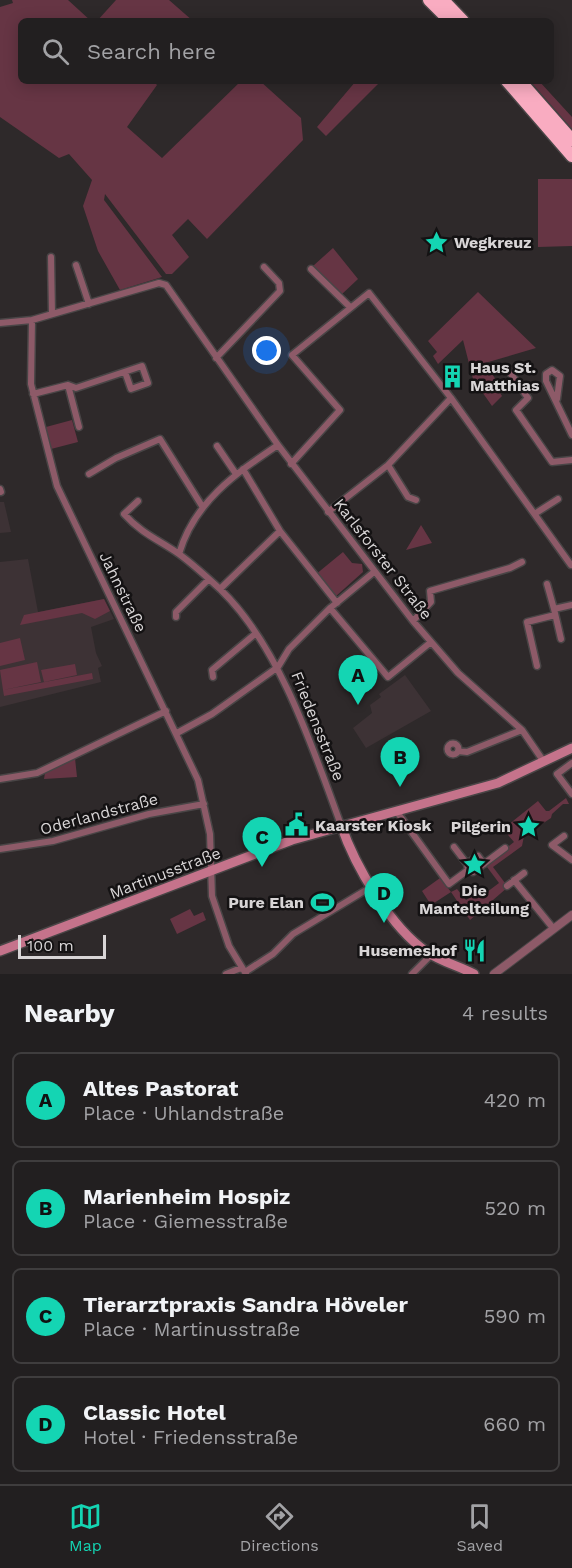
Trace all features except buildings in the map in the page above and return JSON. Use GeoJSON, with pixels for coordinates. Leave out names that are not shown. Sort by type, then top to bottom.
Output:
{"type":"FeatureCollection","features":[{"type":"Feature","properties":{"kind":"highway"},"geometry":{"type":"LineString","coordinates":[[429,0],[447,18]]}},
{"type":"Feature","properties":{"kind":"highway"},"geometry":{"type":"LineString","coordinates":[[443,0],[460,18]]}},
{"type":"Feature","properties":{"kind":"highway"},"geometry":{"type":"LineString","coordinates":[[510,84],[572,156]]}},
{"type":"Feature","properties":{"kind":"highway"},"geometry":{"type":"LineString","coordinates":[[523,84],[572,140]]}},
{"type":"Feature","properties":{"kind":"main road","name":"Martinusstraße"},"geometry":{"type":"LineString","coordinates":[[0,951],[272,847],[341,825],[397,813],[475,791],[572,748]]}},
{"type":"Feature","properties":{"kind":"main road","name":"Friedensstraße"},"geometry":{"type":"LineString","coordinates":[[341,825],[352,855],[371,887],[408,934],[431,955],[474,974]]}},
{"type":"Feature","properties":{"kind":"street"},"geometry":{"type":"LineString","coordinates":[[51,257],[52,314]]}},
{"type":"Feature","properties":{"kind":"street"},"geometry":{"type":"LineString","coordinates":[[0,323],[32,320],[89,304],[76,265]]}},
{"type":"Feature","properties":{"kind":"street"},"geometry":{"type":"LineString","coordinates":[[216,358],[280,291],[279,283],[264,267]]}},
{"type":"Feature","properties":{"kind":"street"},"geometry":{"type":"LineString","coordinates":[[311,269],[350,307]]}},
{"type":"Feature","properties":{"kind":"street","name":"Karlsforster Straße"},"geometry":{"type":"LineString","coordinates":[[89,304],[159,283],[166,285],[291,464],[374,572],[462,678],[522,730],[544,762]]}},
{"type":"Feature","properties":{"kind":"street"},"geometry":{"type":"LineString","coordinates":[[291,464],[340,410],[292,355],[369,293],[451,398],[536,513],[571,566]]}},
{"type":"Feature","properties":{"kind":"street","name":"Jahnstraße"},"geometry":{"type":"LineString","coordinates":[[32,320],[30,374],[33,394],[57,486],[198,780],[210,834],[212,896],[217,913],[244,971]]}},
{"type":"Feature","properties":{"kind":"street"},"geometry":{"type":"LineString","coordinates":[[33,394],[68,385],[76,388],[125,372]]}},
{"type":"Feature","properties":{"kind":"street"},"geometry":{"type":"LineString","coordinates":[[511,374],[528,398],[516,410],[552,462],[572,460]]}},
{"type":"Feature","properties":{"kind":"street"},"geometry":{"type":"LineString","coordinates":[[68,385],[79,427]]}},
{"type":"Feature","properties":{"kind":"street"},"geometry":{"type":"LineString","coordinates":[[328,512],[388,465],[451,398]]}},
{"type":"Feature","properties":{"kind":"street"},"geometry":{"type":"LineString","coordinates":[[557,399],[572,435]]}},
{"type":"Feature","properties":{"kind":"street"},"geometry":{"type":"LineString","coordinates":[[89,474],[116,458],[160,439],[202,506]]}},
{"type":"Feature","properties":{"kind":"street"},"geometry":{"type":"LineString","coordinates":[[179,554],[183,539],[202,506],[236,474],[278,445]]}},
{"type":"Feature","properties":{"kind":"street"},"geometry":{"type":"LineString","coordinates":[[217,446],[236,474]]}},
{"type":"Feature","properties":{"kind":"street"},"geometry":{"type":"LineString","coordinates":[[388,465],[408,497],[416,500]]}},
{"type":"Feature","properties":{"kind":"street"},"geometry":{"type":"LineString","coordinates":[[243,469],[280,531],[337,603]]}},
{"type":"Feature","properties":{"kind":"street"},"geometry":{"type":"LineString","coordinates":[[536,513],[558,499]]}},
{"type":"Feature","properties":{"kind":"street","name":"Friedensstraße"},"geometry":{"type":"LineString","coordinates":[[138,501],[124,514],[147,536],[179,554],[220,589],[278,667],[341,825]]}},
{"type":"Feature","properties":{"kind":"street"},"geometry":{"type":"LineString","coordinates":[[220,589],[280,531]]}},
{"type":"Feature","properties":{"kind":"street"},"geometry":{"type":"LineString","coordinates":[[413,621],[431,602],[430,591],[510,568],[522,562]]}},
{"type":"Feature","properties":{"kind":"street"},"geometry":{"type":"LineString","coordinates":[[177,734],[212,714],[278,667],[289,649],[330,608],[374,572]]}},
{"type":"Feature","properties":{"kind":"street"},"geometry":{"type":"LineString","coordinates":[[176,617],[176,612],[208,579]]}},
{"type":"Feature","properties":{"kind":"street"},"geometry":{"type":"LineString","coordinates":[[547,584],[561,639]]}},
{"type":"Feature","properties":{"kind":"street"},"geometry":{"type":"LineString","coordinates":[[537,666],[527,622],[572,605]]}},
{"type":"Feature","properties":{"kind":"street"},"geometry":{"type":"LineString","coordinates":[[330,608],[388,677],[431,642]]}},
{"type":"Feature","properties":{"kind":"street"},"geometry":{"type":"LineString","coordinates":[[213,677],[212,670],[255,634]]}},
{"type":"Feature","properties":{"kind":"street"},"geometry":{"type":"LineString","coordinates":[[0,779],[37,773],[166,711]]}},
{"type":"Feature","properties":{"kind":"street"},"geometry":{"type":"LineString","coordinates":[[458,751],[467,752],[522,730]]}},
{"type":"Feature","properties":{"kind":"street"},"geometry":{"type":"LineString","coordinates":[[556,756],[562,769]]}},
{"type":"Feature","properties":{"kind":"street"},"geometry":{"type":"LineString","coordinates":[[572,763],[558,772],[558,776],[572,794]]}},
{"type":"Feature","properties":{"kind":"street","name":"Oderlandstraße"},"geometry":{"type":"LineString","coordinates":[[0,849],[52,841],[148,814],[204,804]]}},
{"type":"Feature","properties":{"kind":"street"},"geometry":{"type":"LineString","coordinates":[[397,813],[449,884],[478,856],[484,864],[505,848]]}},
{"type":"Feature","properties":{"kind":"street"},"geometry":{"type":"LineString","coordinates":[[564,836],[552,845],[572,860]]}},
{"type":"Feature","properties":{"kind":"street"},"geometry":{"type":"LineString","coordinates":[[454,847],[467,867]]}},
{"type":"Feature","properties":{"kind":"street"},"geometry":{"type":"LineString","coordinates":[[507,886],[524,873]]}},
{"type":"Feature","properties":{"kind":"street"},"geometry":{"type":"LineString","coordinates":[[514,880],[553,928]]}},
{"type":"Feature","properties":{"kind":"street"},"geometry":{"type":"LineString","coordinates":[[226,974],[244,971],[273,954],[293,934],[371,887]]}},
{"type":"Feature","properties":{"kind":"street"},"geometry":{"type":"LineString","coordinates":[[494,974],[572,915]]}},
{"type":"Feature","properties":{"kind":"street"},"geometry":{"type":"LineString","coordinates":[[412,974],[431,955]]}},
{"type":"Feature","properties":{"kind":"shaded area"},"geometry":{"type":"Polygon","coordinates":[[[12,0],[68,0],[88,18],[18,18],[18,84],[156,84],[127,127],[162,158],[238,84],[263,84],[301,118],[303,140],[207,239],[188,219],[172,235],[189,257],[172,274],[166,274],[105,194],[104,200],[162,277],[120,290],[98,251],[83,206],[92,180],[69,154],[59,158],[0,117],[0,7],[13,3],[12,0]]]}},
{"type":"Feature","properties":{"kind":"shaded area"},"geometry":{"type":"Polygon","coordinates":[[[116,0],[169,0],[190,18],[100,18],[116,0]]]}},
{"type":"Feature","properties":{"kind":"shaded area"},"geometry":{"type":"Polygon","coordinates":[[[353,84],[378,84],[326,136],[317,127],[353,84]]]}},
{"type":"Feature","properties":{"kind":"shaded area"},"geometry":{"type":"Polygon","coordinates":[[[533,84],[542,84],[572,117],[572,129],[533,84]]]}},
{"type":"Feature","properties":{"kind":"shaded area"},"geometry":{"type":"Polygon","coordinates":[[[538,179],[572,179],[572,246],[538,247],[538,179]]]}},
{"type":"Feature","properties":{"kind":"shaded area"},"geometry":{"type":"Polygon","coordinates":[[[333,248],[358,279],[341,295],[313,266],[333,248]]]}},
{"type":"Feature","properties":{"kind":"shaded area"},"geometry":{"type":"Polygon","coordinates":[[[478,292],[536,348],[485,363],[498,383],[495,385],[502,396],[492,406],[473,379],[463,340],[438,364],[433,356],[437,352],[428,341],[478,292]]]}},
{"type":"Feature","properties":{"kind":"shaded area"},"geometry":{"type":"Polygon","coordinates":[[[72,420],[78,442],[51,449],[46,427],[72,420]]]}},
{"type":"Feature","properties":{"kind":"shaded area"},"geometry":{"type":"Polygon","coordinates":[[[0,502],[4,502],[11,532],[0,533],[0,502]]]}},
{"type":"Feature","properties":{"kind":"shaded area"},"geometry":{"type":"Polygon","coordinates":[[[421,525],[432,543],[406,550],[421,525]]]}},
{"type":"Feature","properties":{"kind":"shaded area"},"geometry":{"type":"Polygon","coordinates":[[[343,552],[352,563],[362,564],[363,572],[335,597],[315,575],[343,552]]]}},
{"type":"Feature","properties":{"kind":"shaded area"},"geometry":{"type":"Polygon","coordinates":[[[28,559],[38,612],[104,599],[114,619],[91,627],[96,653],[102,666],[98,668],[101,682],[0,707],[0,562],[28,559]]]}},
{"type":"Feature","properties":{"kind":"shaded area"},"geometry":{"type":"Polygon","coordinates":[[[104,599],[110,611],[95,619],[82,613],[20,625],[24,615],[104,599]]]}},
{"type":"Feature","properties":{"kind":"shaded area"},"geometry":{"type":"Polygon","coordinates":[[[20,638],[25,660],[0,666],[0,643],[20,638]]]}},
{"type":"Feature","properties":{"kind":"shaded area"},"geometry":{"type":"Polygon","coordinates":[[[37,662],[41,682],[3,690],[0,670],[37,662]]]}},
{"type":"Feature","properties":{"kind":"shaded area"},"geometry":{"type":"Polygon","coordinates":[[[75,664],[77,675],[44,682],[41,670],[75,664]]]}},
{"type":"Feature","properties":{"kind":"shaded area"},"geometry":{"type":"Polygon","coordinates":[[[92,673],[93,679],[4,696],[3,690],[92,673]]]}},
{"type":"Feature","properties":{"kind":"shaded area"},"geometry":{"type":"Polygon","coordinates":[[[405,675],[431,711],[366,748],[353,728],[372,713],[370,705],[381,697],[379,694],[405,675]]]}},
{"type":"Feature","properties":{"kind":"shaded area"},"geometry":{"type":"Polygon","coordinates":[[[75,758],[77,777],[44,779],[45,773],[75,758]]]}},
{"type":"Feature","properties":{"kind":"shaded area"},"geometry":{"type":"Polygon","coordinates":[[[566,798],[569,804],[563,804],[552,814],[551,818],[524,836],[522,846],[493,867],[508,887],[470,920],[451,892],[457,889],[466,900],[484,889],[487,892],[499,883],[487,867],[488,863],[514,842],[503,829],[538,801],[546,811],[549,811],[566,798]]]}},
{"type":"Feature","properties":{"kind":"shaded area"},"geometry":{"type":"Polygon","coordinates":[[[440,878],[451,892],[431,905],[422,891],[440,878]]]}},
{"type":"Feature","properties":{"kind":"shaded area"},"geometry":{"type":"Polygon","coordinates":[[[190,909],[194,916],[203,912],[206,920],[177,934],[170,919],[190,909]]]}},
{"type":"Feature","properties":{"kind":"place","name":"Wegkreuz"},"geometry":{"type":"Point","coordinates":[436,242]}},
{"type":"Feature","properties":{"kind":"place","name":"Haus St. Matthias"},"geometry":{"type":"Point","coordinates":[452,376]}},
{"type":"Feature","properties":{"kind":"place","name":"Altes Pastorat"},"geometry":{"type":"Point","coordinates":[358,705]}},
{"type":"Feature","properties":{"kind":"place","name":"Marienheim Hospiz"},"geometry":{"type":"Point","coordinates":[400,787]}},
{"type":"Feature","properties":{"kind":"place","name":"Kaarster Kiosk"},"geometry":{"type":"Point","coordinates":[297,825]}},
{"type":"Feature","properties":{"kind":"place","name":"Pilgerin"},"geometry":{"type":"Point","coordinates":[529,826]}},
{"type":"Feature","properties":{"kind":"place","name":"Die Mantelteilung"},"geometry":{"type":"Point","coordinates":[474,865]}},
{"type":"Feature","properties":{"kind":"place","name":"Tierarztpraxis Sandra Höveler"},"geometry":{"type":"Point","coordinates":[262,867]}},
{"type":"Feature","properties":{"kind":"place","name":"Pure Elan"},"geometry":{"type":"Point","coordinates":[322,902]}},
{"type":"Feature","properties":{"kind":"place","name":"Classic Hotel"},"geometry":{"type":"Point","coordinates":[384,923]}},
{"type":"Feature","properties":{"kind":"place","name":"Husemeshof"},"geometry":{"type":"Point","coordinates":[475,950]}}]}
